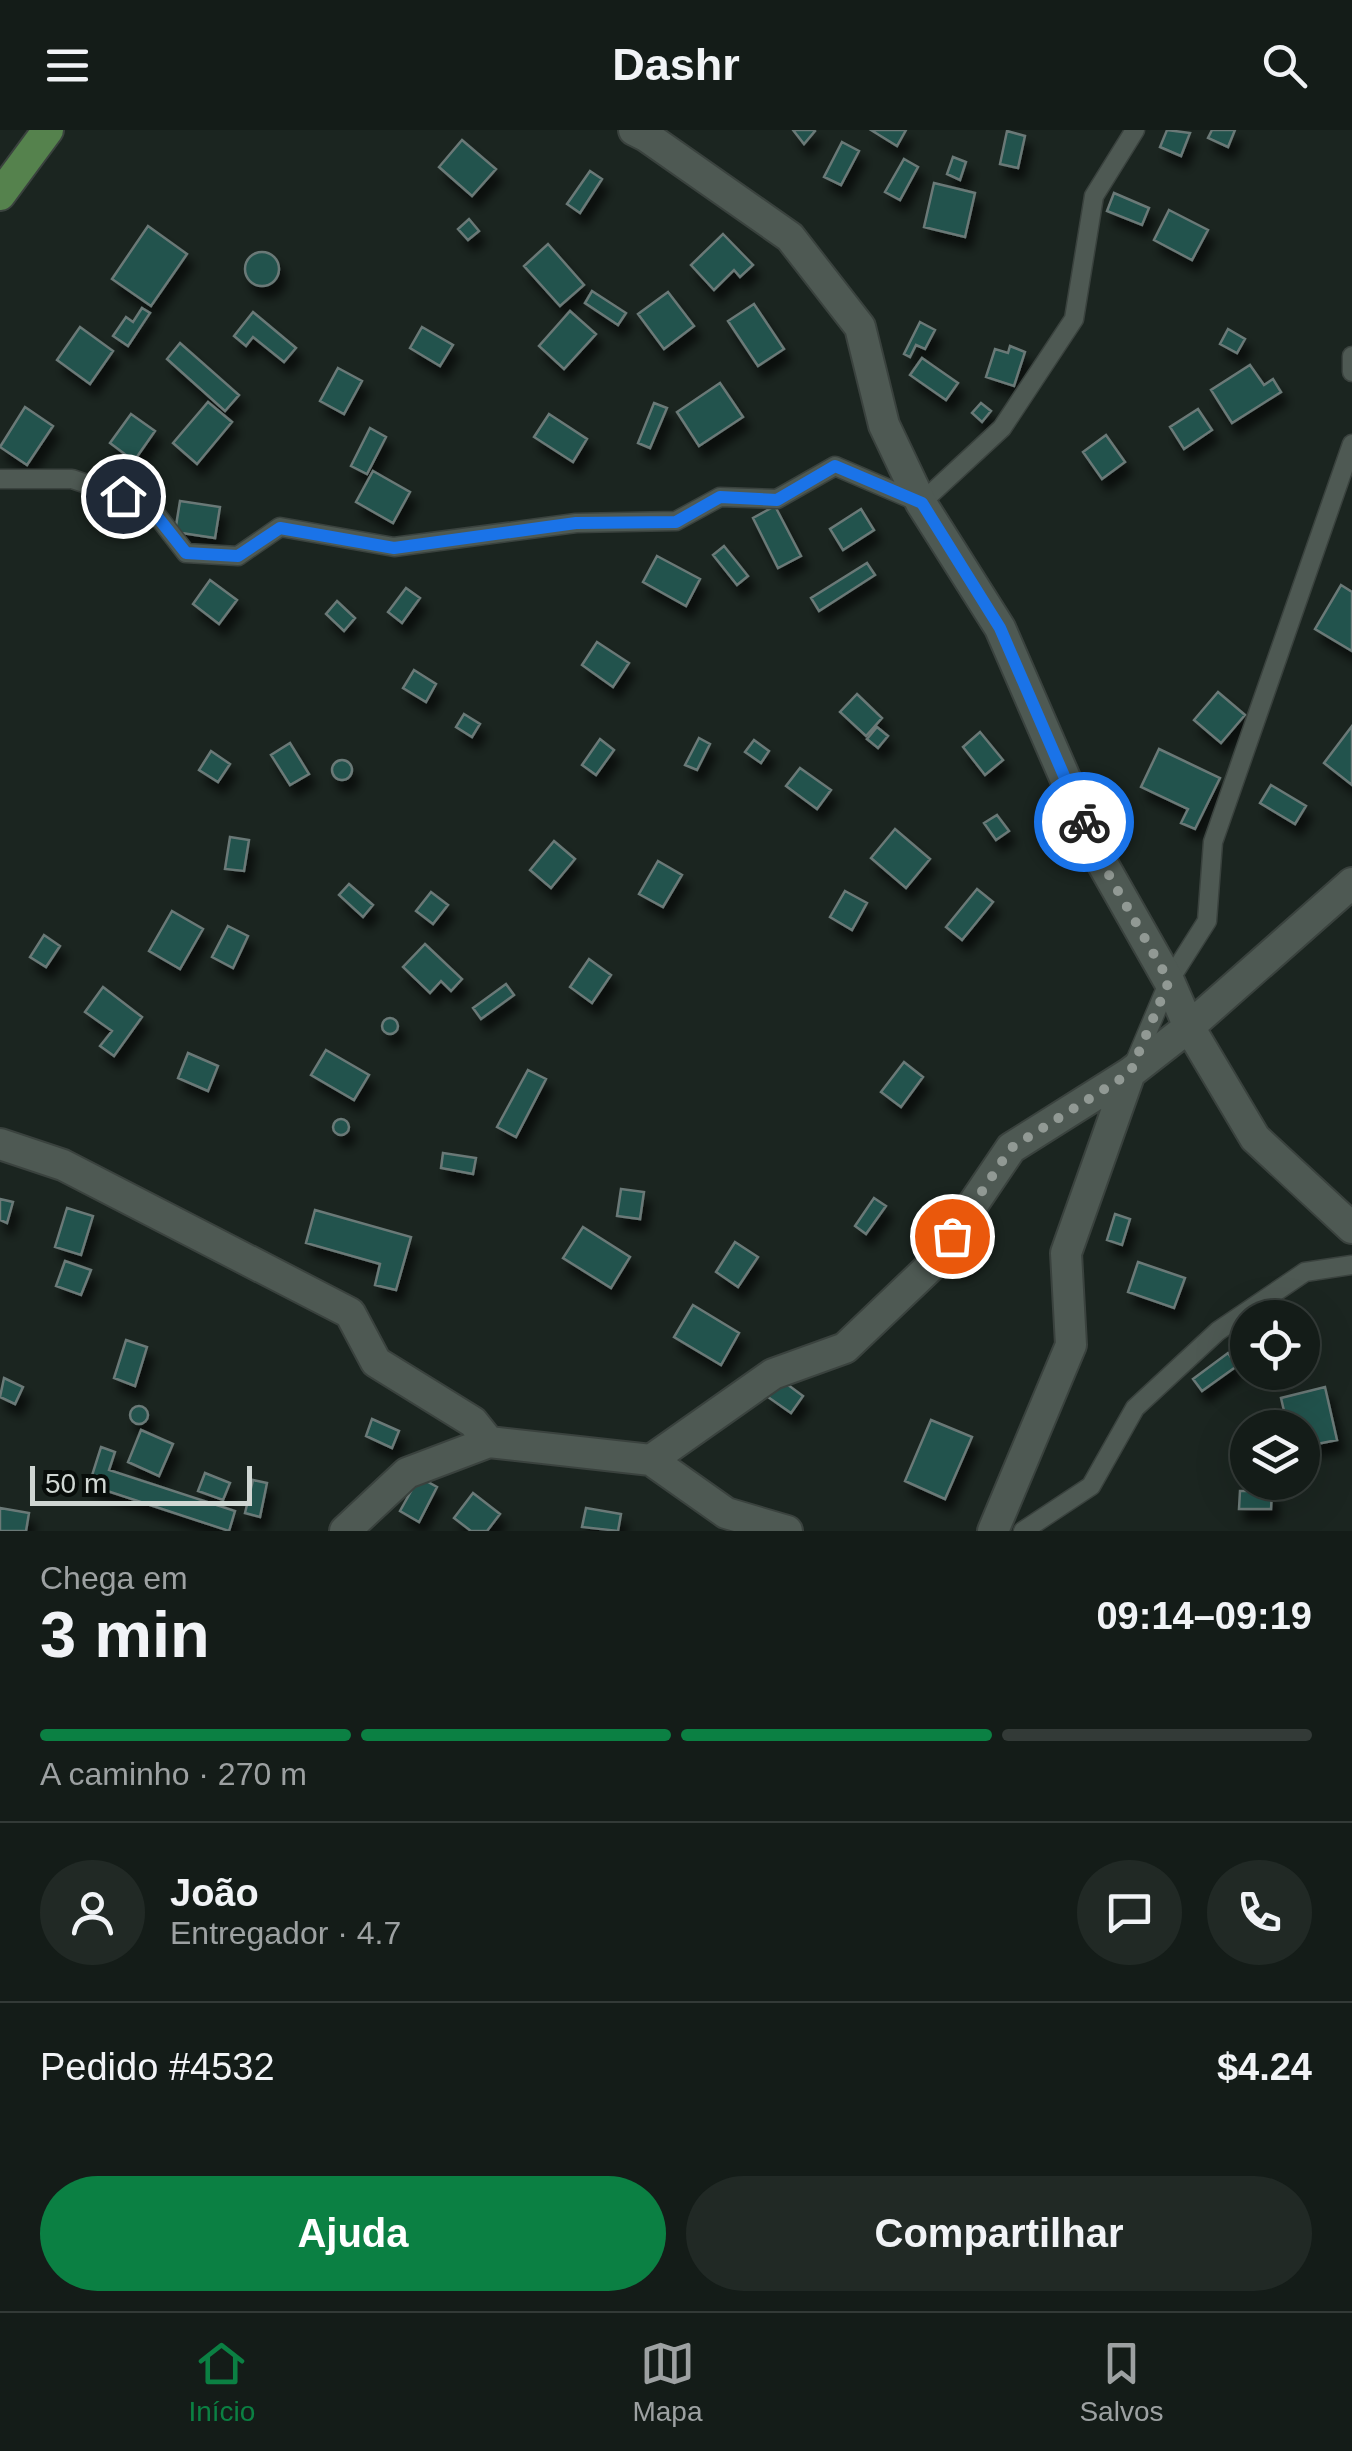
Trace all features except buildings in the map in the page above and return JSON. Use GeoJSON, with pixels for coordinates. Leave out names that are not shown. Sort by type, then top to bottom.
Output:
{"type":"FeatureCollection","features":[{"type":"Feature","properties":{"kind":"main road"},"geometry":{"type":"LineString","coordinates":[[0,195],[48,130]]}},
{"type":"Feature","properties":{"kind":"street"},"geometry":{"type":"LineString","coordinates":[[641,132],[790,237],[860,328],[884,425],[922,503],[1000,628],[1101,861],[1169,981],[1189,1027],[1255,1138],[1352,1228]]}},
{"type":"Feature","properties":{"kind":"street"},"geometry":{"type":"LineString","coordinates":[[651,1460],[773,1374],[845,1348],[932,1265],[1011,1148],[1130,1073],[1189,1027],[1352,883]]}},
{"type":"Feature","properties":{"kind":"street"},"geometry":{"type":"LineString","coordinates":[[993,1531],[1071,1345],[1066,1253],[1130,1073]]}},
{"type":"Feature","properties":{"kind":"street"},"geometry":{"type":"LineString","coordinates":[[0,1144],[62,1164],[350,1314],[376,1362],[473,1422],[490,1442]]}},
{"type":"Feature","properties":{"kind":"street"},"geometry":{"type":"LineString","coordinates":[[346,1531],[407,1473],[490,1442],[651,1460],[726,1513],[787,1531]]}},
{"type":"Feature","properties":{"kind":"lane"},"geometry":{"type":"LineString","coordinates":[[0,479],[72,480],[148,505],[186,553],[238,556],[280,528],[394,548],[576,523],[676,522],[720,497],[777,500],[835,466],[922,503],[1002,428],[1074,319],[1094,196],[1136,130]]}},
{"type":"Feature","properties":{"kind":"lane"},"geometry":{"type":"LineString","coordinates":[[1352,356],[1352,372]]}},
{"type":"Feature","properties":{"kind":"lane"},"geometry":{"type":"LineString","coordinates":[[1130,1073],[1169,981],[1207,921],[1213,842],[1352,444]]}},
{"type":"Feature","properties":{"kind":"lane"},"geometry":{"type":"LineString","coordinates":[[1023,1531],[1091,1486],[1135,1408],[1218,1331],[1305,1272],[1352,1265]]}},
{"type":"Feature","properties":{"kind":"way so far"},"geometry":{"type":"LineString","coordinates":[[952,1236],[1011,1148],[1130,1073],[1169,981],[1101,861],[1084,822]]}},
{"type":"Feature","properties":{"kind":"route"},"geometry":{"type":"LineString","coordinates":[[123,496],[148,505],[186,553],[238,556],[280,528],[394,548],[576,523],[676,522],[720,497],[777,500],[835,466],[922,503],[1000,628],[1084,822]]}}]}
